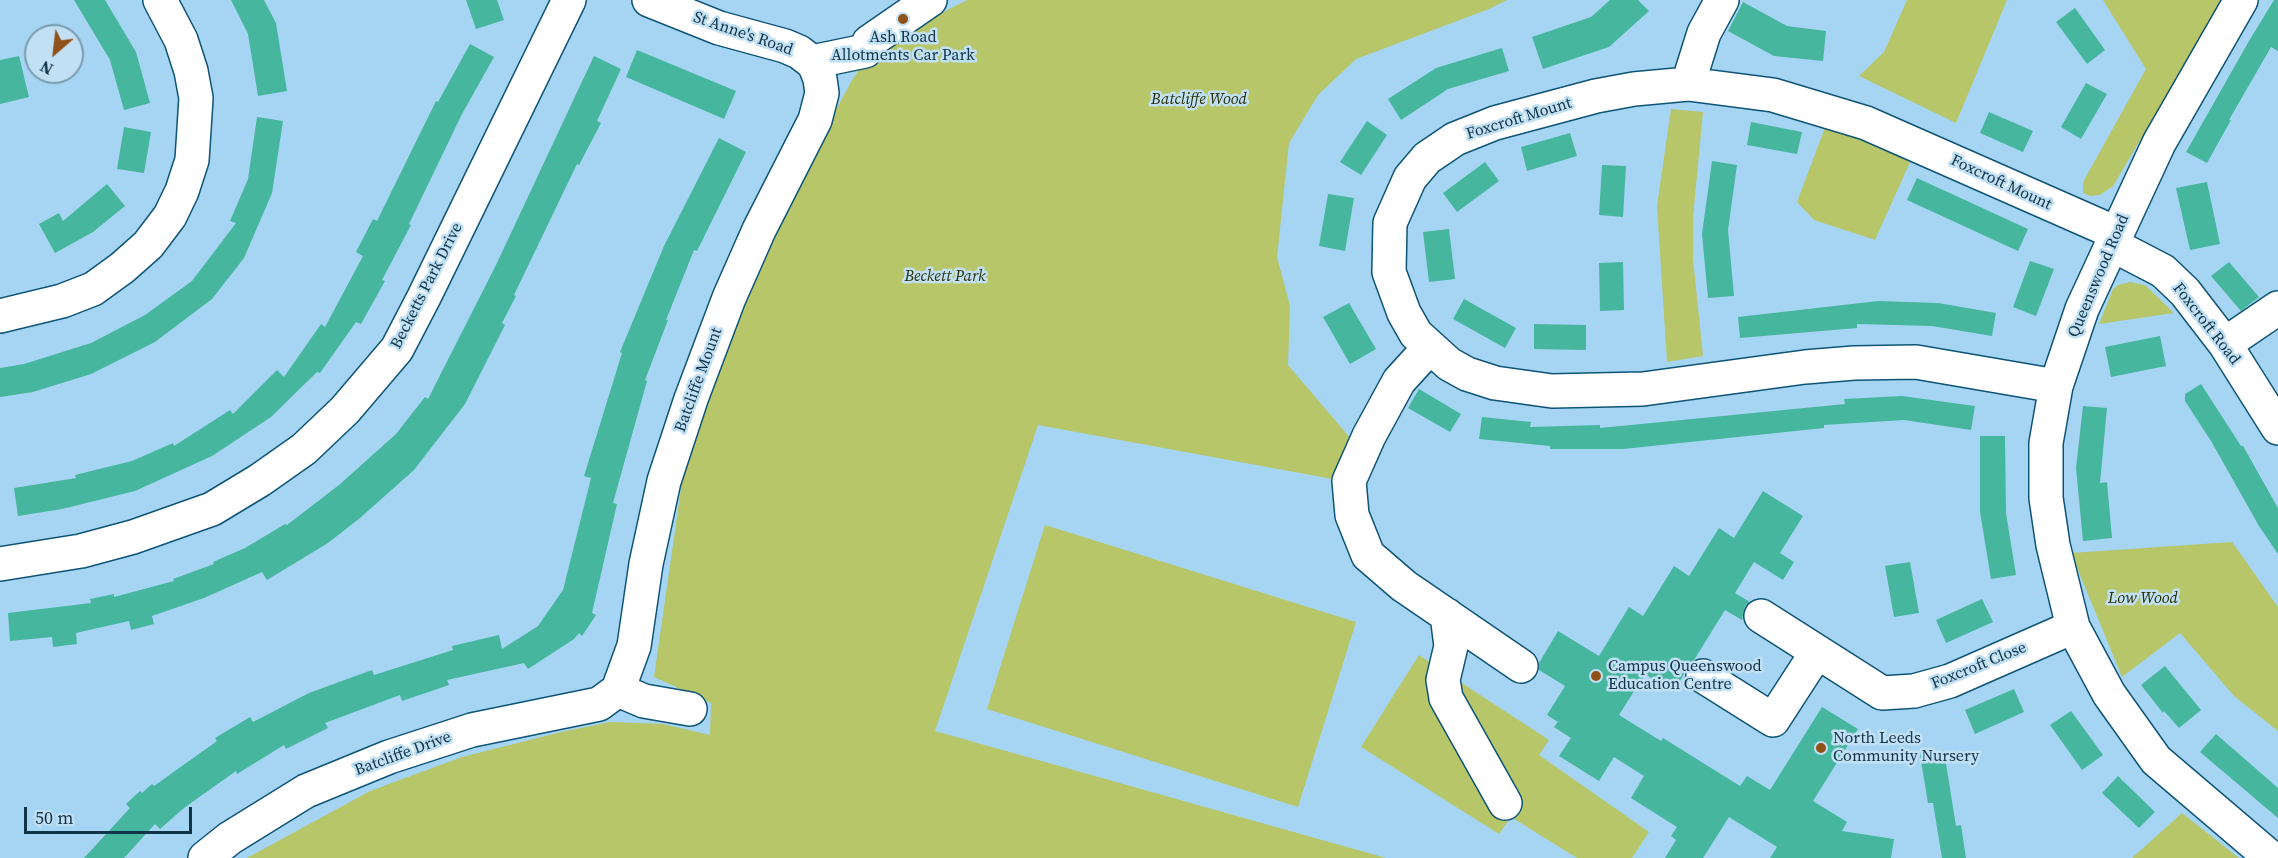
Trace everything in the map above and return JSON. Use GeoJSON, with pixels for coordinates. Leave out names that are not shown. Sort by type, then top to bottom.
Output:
{"type":"FeatureCollection","features":[{"type":"Feature","properties":{"kind":"street"},"geometry":{"type":"LineString","coordinates":[[0,316],[62,301],[93,289],[148,245],[170,216],[182,191],[192,160],[196,99],[191,70],[181,40],[160,0]]}},
{"type":"Feature","properties":{"kind":"street","name":"Becketts Park Drive"},"geometry":{"type":"LineString","coordinates":[[0,564],[81,551],[133,537],[212,509],[260,480],[304,449],[345,410],[397,349],[569,0]]}},
{"type":"Feature","properties":{"kind":"street","name":"St Anne's Road"},"geometry":{"type":"LineString","coordinates":[[649,0],[719,28],[799,52],[817,74]]}},
{"type":"Feature","properties":{"kind":"street"},"geometry":{"type":"LineString","coordinates":[[817,74],[865,51],[869,42],[930,0]]}},
{"type":"Feature","properties":{"kind":"street"},"geometry":{"type":"LineString","coordinates":[[1688,84],[1704,33],[1722,0]]}},
{"type":"Feature","properties":{"kind":"street","name":"Queenswood Road"},"geometry":{"type":"LineString","coordinates":[[2241,0],[2159,143],[2082,309],[2056,386],[2046,443],[2046,498],[2053,545],[2073,627],[2109,694],[2156,760],[2271,858]]}},
{"type":"Feature","properties":{"kind":"street","name":"Batcliffe Mount"},"geometry":{"type":"LineString","coordinates":[[618,690],[633,646],[646,564],[664,481],[691,399],[729,298],[759,230],[815,120],[821,100],[817,74]]}},
{"type":"Feature","properties":{"kind":"street","name":"Foxcroft Mount"},"geometry":{"type":"LineString","coordinates":[[2056,386],[1916,362],[1805,367],[1643,389],[1552,391],[1495,383],[1467,374],[1449,364],[1416,334],[1404,313],[1389,272],[1390,223],[1410,178],[1427,158],[1455,139],[1495,123],[1596,96],[1634,89],[1688,84],[1773,95],[1866,123],[2114,239]]}},
{"type":"Feature","properties":{"kind":"street","name":"Foxcroft Road"},"geometry":{"type":"LineString","coordinates":[[2114,239],[2163,271],[2185,292],[2225,344],[2278,428]]}},
{"type":"Feature","properties":{"kind":"street"},"geometry":{"type":"LineString","coordinates":[[2225,344],[2278,308]]}},
{"type":"Feature","properties":{"kind":"street"},"geometry":{"type":"LineString","coordinates":[[1430,347],[1399,381],[1369,436],[1349,481],[1352,514],[1368,555],[1404,586],[1521,666]]}},
{"type":"Feature","properties":{"kind":"street"},"geometry":{"type":"LineString","coordinates":[[1447,615],[1451,646],[1443,680],[1446,698],[1505,803]]}},
{"type":"Feature","properties":{"kind":"street"},"geometry":{"type":"LineString","coordinates":[[1703,676],[1773,720],[1817,652],[1761,616]]}},
{"type":"Feature","properties":{"kind":"street","name":"Foxcroft Close"},"geometry":{"type":"LineString","coordinates":[[1817,652],[1882,693],[1914,691],[1950,681],[2073,627]]}},
{"type":"Feature","properties":{"kind":"street"},"geometry":{"type":"LineString","coordinates":[[618,690],[644,701],[690,709]]}},
{"type":"Feature","properties":{"kind":"street","name":"Batcliffe Drive"},"geometry":{"type":"LineString","coordinates":[[205,858],[230,838],[306,792],[389,757],[472,730],[599,704],[618,690]]}},
{"type":"Feature","properties":{"kind":"green space","name":"Beckett Park"},"geometry":{"type":"Polygon","coordinates":[[[967,0],[1507,0],[1489,9],[1356,59],[1318,95],[1289,143],[1277,257],[1290,306],[1288,365],[1351,439],[1338,480],[1038,425],[935,731],[1386,858],[247,858],[370,791],[462,757],[610,722],[663,724],[710,735],[711,703],[654,677],[682,482],[728,328],[790,194],[851,82],[873,47],[967,0]]]}},
{"type":"Feature","properties":{"kind":"green space"},"geometry":{"type":"Polygon","coordinates":[[[1907,0],[2007,0],[1956,123],[1859,76],[1884,52],[1907,0]]]}},
{"type":"Feature","properties":{"kind":"green space"},"geometry":{"type":"Polygon","coordinates":[[[2103,0],[2223,0],[2113,186],[2100,195],[2090,196],[2083,193],[2083,182],[2146,69],[2103,0]]]}},
{"type":"Feature","properties":{"kind":"green space"},"geometry":{"type":"Polygon","coordinates":[[[1671,109],[1703,112],[1693,217],[1693,259],[1703,356],[1667,362],[1657,206],[1671,109]]]}},
{"type":"Feature","properties":{"kind":"green space"},"geometry":{"type":"Polygon","coordinates":[[[1826,125],[1863,138],[1911,160],[1875,240],[1814,220],[1797,202],[1826,125]]]}},
{"type":"Feature","properties":{"kind":"green space"},"geometry":{"type":"Polygon","coordinates":[[[2130,282],[2145,285],[2174,313],[2099,324],[2113,289],[2130,282]]]}},
{"type":"Feature","properties":{"kind":"green space"},"geometry":{"type":"Polygon","coordinates":[[[1045,525],[1356,622],[1298,807],[987,709],[1045,525]]]}},
{"type":"Feature","properties":{"kind":"green space","name":"Low Wood"},"geometry":{"type":"Polygon","coordinates":[[[2232,542],[2278,607],[2278,731],[2234,696],[2180,633],[2122,677],[2071,553],[2232,542]]]}},
{"type":"Feature","properties":{"kind":"green space"},"geometry":{"type":"Polygon","coordinates":[[[1419,655],[1549,740],[1539,755],[1649,832],[1632,858],[1577,858],[1511,817],[1499,834],[1361,747],[1419,655]]]}},
{"type":"Feature","properties":{"kind":"green space"},"geometry":{"type":"Polygon","coordinates":[[[2182,813],[2239,858],[2132,858],[2182,813]]]}},
{"type":"Feature","properties":{"kind":"building"},"geometry":{"type":"Polygon","coordinates":[[[74,0],[105,0],[136,52],[150,103],[124,110],[110,60],[74,0]]]}},
{"type":"Feature","properties":{"kind":"building"},"geometry":{"type":"Polygon","coordinates":[[[231,0],[264,0],[276,23],[287,91],[258,96],[248,34],[231,0]]]}},
{"type":"Feature","properties":{"kind":"building"},"geometry":{"type":"Polygon","coordinates":[[[466,0],[497,0],[504,20],[476,29],[466,0]]]}},
{"type":"Feature","properties":{"kind":"building"},"geometry":{"type":"Polygon","coordinates":[[[1610,0],[1638,0],[1649,11],[1609,47],[1543,69],[1532,37],[1591,17],[1610,0]]]}},
{"type":"Feature","properties":{"kind":"building"},"geometry":{"type":"Polygon","coordinates":[[[2274,0],[2278,0],[2278,51],[2271,47],[2207,163],[2186,152],[2274,0]]]}},
{"type":"Feature","properties":{"kind":"building"},"geometry":{"type":"Polygon","coordinates":[[[1743,2],[1787,26],[1826,31],[1823,61],[1774,56],[1728,31],[1743,2]]]}},
{"type":"Feature","properties":{"kind":"building"},"geometry":{"type":"Polygon","coordinates":[[[2075,8],[2105,50],[2087,64],[2056,22],[2075,8]]]}},
{"type":"Feature","properties":{"kind":"building"},"geometry":{"type":"Polygon","coordinates":[[[470,44],[494,57],[462,114],[409,224],[411,225],[382,280],[385,281],[361,324],[356,322],[320,373],[317,372],[271,417],[212,456],[135,491],[62,509],[18,516],[14,488],[76,478],[75,475],[132,461],[173,443],[174,446],[230,410],[233,414],[277,370],[284,377],[321,324],[325,327],[363,256],[356,252],[373,219],[377,221],[436,101],[438,102],[470,44]]]}},
{"type":"Feature","properties":{"kind":"building"},"geometry":{"type":"Polygon","coordinates":[[[1502,48],[1509,71],[1448,89],[1401,120],[1388,99],[1436,68],[1502,48]]]}},
{"type":"Feature","properties":{"kind":"building"},"geometry":{"type":"Polygon","coordinates":[[[637,50],[736,91],[724,119],[626,77],[637,50]]]}},
{"type":"Feature","properties":{"kind":"building"},"geometry":{"type":"Polygon","coordinates":[[[19,56],[29,97],[0,104],[0,60],[19,56]]]}},
{"type":"Feature","properties":{"kind":"building"},"geometry":{"type":"Polygon","coordinates":[[[594,56],[621,69],[597,121],[601,123],[579,165],[577,164],[514,295],[516,296],[502,323],[505,325],[465,404],[414,470],[328,543],[267,580],[262,572],[204,598],[152,616],[154,624],[131,630],[129,621],[76,633],[77,644],[53,647],[52,637],[10,641],[8,613],[91,603],[90,599],[114,594],[114,597],[174,581],[173,579],[214,564],[213,562],[245,548],[285,524],[287,525],[339,485],[396,434],[425,397],[428,399],[496,265],[594,56]]]}},
{"type":"Feature","properties":{"kind":"building"},"geometry":{"type":"Polygon","coordinates":[[[2086,83],[2107,94],[2081,139],[2061,127],[2086,83]]]}},
{"type":"Feature","properties":{"kind":"building"},"geometry":{"type":"Polygon","coordinates":[[[1989,112],[2033,131],[2023,152],[1980,133],[1989,112]]]}},
{"type":"Feature","properties":{"kind":"building"},"geometry":{"type":"Polygon","coordinates":[[[257,117],[283,121],[272,193],[244,258],[212,299],[155,342],[91,374],[33,392],[0,397],[0,368],[24,364],[91,343],[145,315],[192,281],[236,223],[230,221],[248,179],[257,117]]]}},
{"type":"Feature","properties":{"kind":"building"},"geometry":{"type":"Polygon","coordinates":[[[1367,121],[1387,135],[1361,175],[1340,162],[1367,121]]]}},
{"type":"Feature","properties":{"kind":"building"},"geometry":{"type":"Polygon","coordinates":[[[1751,122],[1802,132],[1797,154],[1747,145],[1751,122]]]}},
{"type":"Feature","properties":{"kind":"building"},"geometry":{"type":"Polygon","coordinates":[[[124,127],[151,132],[144,173],[117,169],[124,127]]]}},
{"type":"Feature","properties":{"kind":"building"},"geometry":{"type":"Polygon","coordinates":[[[1570,133],[1577,156],[1527,171],[1521,147],[1570,133]]]}},
{"type":"Feature","properties":{"kind":"building"},"geometry":{"type":"Polygon","coordinates":[[[719,138],[746,152],[697,251],[694,250],[645,380],[647,381],[613,503],[617,504],[592,613],[596,615],[582,636],[579,633],[574,639],[528,669],[524,663],[447,680],[449,685],[402,701],[400,695],[325,723],[328,728],[286,749],[284,745],[237,774],[236,771],[184,808],[160,829],[155,824],[124,858],[84,858],[130,808],[126,804],[140,791],[142,793],[152,784],[154,786],[217,741],[215,738],[250,717],[253,722],[309,693],[372,670],[374,675],[453,650],[452,646],[499,635],[502,649],[538,626],[563,590],[591,478],[584,476],[622,353],[620,352],[664,246],[719,138]]]}},
{"type":"Feature","properties":{"kind":"building"},"geometry":{"type":"Polygon","coordinates":[[[1712,161],[1737,165],[1728,230],[1734,296],[1708,298],[1702,234],[1712,161]]]}},
{"type":"Feature","properties":{"kind":"building"},"geometry":{"type":"Polygon","coordinates":[[[1485,162],[1499,181],[1457,212],[1443,193],[1485,162]]]}},
{"type":"Feature","properties":{"kind":"building"},"geometry":{"type":"Polygon","coordinates":[[[1602,165],[1626,166],[1623,217],[1599,215],[1602,165]]]}},
{"type":"Feature","properties":{"kind":"building"},"geometry":{"type":"Polygon","coordinates":[[[1917,178],[2028,229],[2018,251],[1907,200],[1917,178]]]}},
{"type":"Feature","properties":{"kind":"building"},"geometry":{"type":"Polygon","coordinates":[[[2207,182],[2220,244],[2190,250],[2176,188],[2207,182]]]}},
{"type":"Feature","properties":{"kind":"building"},"geometry":{"type":"Polygon","coordinates":[[[107,184],[125,206],[93,232],[55,253],[39,224],[59,213],[63,221],[107,184]]]}},
{"type":"Feature","properties":{"kind":"building"},"geometry":{"type":"Polygon","coordinates":[[[1328,194],[1354,198],[1345,251],[1319,246],[1328,194]]]}},
{"type":"Feature","properties":{"kind":"building"},"geometry":{"type":"Polygon","coordinates":[[[1449,229],[1455,279],[1429,282],[1423,232],[1449,229]]]}},
{"type":"Feature","properties":{"kind":"building"},"geometry":{"type":"Polygon","coordinates":[[[2030,261],[2054,269],[2036,316],[2013,307],[2030,261]]]}},
{"type":"Feature","properties":{"kind":"building"},"geometry":{"type":"Polygon","coordinates":[[[1623,262],[1624,310],[1600,311],[1599,263],[1623,262]]]}},
{"type":"Feature","properties":{"kind":"building"},"geometry":{"type":"Polygon","coordinates":[[[2229,262],[2259,297],[2241,311],[2211,276],[2229,262]]]}},
{"type":"Feature","properties":{"kind":"building"},"geometry":{"type":"Polygon","coordinates":[[[1464,299],[1516,328],[1505,348],[1453,319],[1464,299]]]}},
{"type":"Feature","properties":{"kind":"building"},"geometry":{"type":"Polygon","coordinates":[[[1878,301],[1938,303],[1996,313],[1992,336],[1932,326],[1857,324],[1857,328],[1740,338],[1738,317],[1878,301]]]}},
{"type":"Feature","properties":{"kind":"building"},"geometry":{"type":"Polygon","coordinates":[[[1349,303],[1376,349],[1350,364],[1323,317],[1349,303]]]}},
{"type":"Feature","properties":{"kind":"building"},"geometry":{"type":"Polygon","coordinates":[[[1534,324],[1586,325],[1586,350],[1534,349],[1534,324]]]}},
{"type":"Feature","properties":{"kind":"building"},"geometry":{"type":"Polygon","coordinates":[[[2160,336],[2166,366],[2111,377],[2105,347],[2160,336]]]}},
{"type":"Feature","properties":{"kind":"building"},"geometry":{"type":"Polygon","coordinates":[[[2201,384],[2243,446],[2278,508],[2278,554],[2185,401],[2185,394],[2201,384]]]}},
{"type":"Feature","properties":{"kind":"building"},"geometry":{"type":"Polygon","coordinates":[[[1419,389],[1461,414],[1450,432],[1408,408],[1419,389]]]}},
{"type":"Feature","properties":{"kind":"building"},"geometry":{"type":"Polygon","coordinates":[[[1902,396],[1975,406],[1971,430],[1904,420],[1824,425],[1824,428],[1623,449],[1550,449],[1550,446],[1479,439],[1482,417],[1531,422],[1530,427],[1600,425],[1600,428],[1845,404],[1844,399],[1902,396]]]}},
{"type":"Feature","properties":{"kind":"building"},"geometry":{"type":"Polygon","coordinates":[[[2083,406],[2107,408],[2100,483],[2107,482],[2112,538],[2083,541],[2076,468],[2083,406]]]}},
{"type":"Feature","properties":{"kind":"building"},"geometry":{"type":"Polygon","coordinates":[[[1980,436],[2005,436],[2006,513],[2016,575],[1991,579],[1980,512],[1980,436]]]}},
{"type":"Feature","properties":{"kind":"building","name":"Campus Queenswood Education Centre"},"geometry":{"type":"Polygon","coordinates":[[[1763,491],[1803,516],[1780,553],[1794,562],[1783,580],[1754,562],[1735,593],[1750,602],[1745,606],[1742,620],[1725,610],[1688,666],[1674,692],[1645,674],[1619,715],[1661,741],[1663,738],[1740,786],[1747,776],[1770,790],[1822,707],[1858,729],[1813,801],[1847,822],[1842,831],[1894,839],[1891,858],[1770,858],[1777,847],[1729,817],[1703,858],[1665,858],[1676,840],[1671,836],[1677,827],[1631,798],[1644,776],[1614,757],[1599,781],[1559,756],[1571,738],[1554,727],[1558,722],[1547,715],[1565,686],[1539,670],[1539,663],[1558,631],[1599,656],[1629,607],[1643,616],[1674,566],[1689,576],[1719,528],[1734,538],[1763,491]]]}},
{"type":"Feature","properties":{"kind":"building"},"geometry":{"type":"Polygon","coordinates":[[[1910,562],[1919,613],[1894,617],[1885,566],[1910,562]]]}},
{"type":"Feature","properties":{"kind":"building"},"geometry":{"type":"Polygon","coordinates":[[[1982,599],[1993,622],[1946,643],[1936,620],[1982,599]]]}},
{"type":"Feature","properties":{"kind":"building"},"geometry":{"type":"Polygon","coordinates":[[[2165,666],[2201,710],[2179,728],[2164,711],[2163,713],[2141,685],[2165,666]]]}},
{"type":"Feature","properties":{"kind":"building"},"geometry":{"type":"Polygon","coordinates":[[[2014,689],[2024,712],[1975,734],[1965,710],[2014,689]]]}},
{"type":"Feature","properties":{"kind":"building"},"geometry":{"type":"Polygon","coordinates":[[[2071,711],[2103,755],[2082,770],[2050,725],[2071,711]]]}},
{"type":"Feature","properties":{"kind":"building"},"geometry":{"type":"Polygon","coordinates":[[[2216,734],[2278,788],[2278,818],[2200,752],[2216,734]]]}},
{"type":"Feature","properties":{"kind":"building"},"geometry":{"type":"Polygon","coordinates":[[[1944,751],[1956,826],[1961,825],[1966,858],[1942,858],[1933,803],[1928,803],[1920,755],[1944,751]]]}},
{"type":"Feature","properties":{"kind":"building"},"geometry":{"type":"Polygon","coordinates":[[[2118,776],[2155,812],[2139,828],[2102,793],[2118,776]]]}},
{"type":"Feature","properties":{"kind":"place","name":"Ash Road Allotments Car Park"},"geometry":{"type":"Point","coordinates":[903,19]}},
{"type":"Feature","properties":{"kind":"place","name":"Campus Queenswood Education Centre"},"geometry":{"type":"Point","coordinates":[1596,676]}},
{"type":"Feature","properties":{"kind":"place","name":"North Leeds Community Nursery"},"geometry":{"type":"Point","coordinates":[1821,748]}},
{"type":"Feature","properties":{"kind":"park label","name":"Batcliffe Wood"},"geometry":{"type":"Point","coordinates":[1199,100]}}]}
